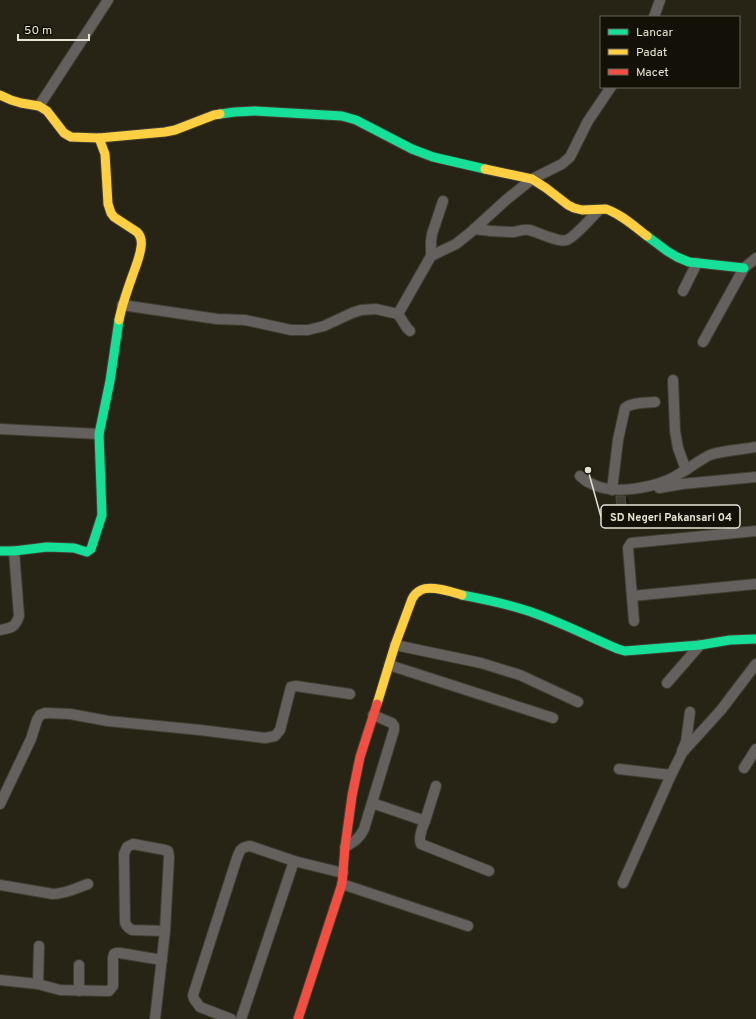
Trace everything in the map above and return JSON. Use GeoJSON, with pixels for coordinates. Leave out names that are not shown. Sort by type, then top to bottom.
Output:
{"type":"FeatureCollection","features":[{"type":"Feature","properties":{"kind":"street"},"geometry":{"type":"LineString","coordinates":[[39,106],[108,0]]}},
{"type":"Feature","properties":{"kind":"street"},"geometry":{"type":"LineString","coordinates":[[654,16],[660,0]]}},
{"type":"Feature","properties":{"kind":"street"},"geometry":{"type":"LineString","coordinates":[[431,256],[456,244],[532,179],[562,164],[570,157],[588,121],[610,88]]}},
{"type":"Feature","properties":{"kind":"street"},"geometry":{"type":"LineString","coordinates":[[0,95],[16,101],[39,106],[47,111],[64,133],[71,137],[99,138],[165,132],[175,130],[214,116],[235,112],[255,111],[342,116],[356,120],[412,149],[433,157],[532,179],[574,208],[582,210],[609,210],[621,217],[667,251],[689,262],[744,268]]}},
{"type":"Feature","properties":{"kind":"street"},"geometry":{"type":"LineString","coordinates":[[0,551],[47,547],[74,548],[87,552],[91,548],[102,515],[99,434],[107,396],[118,323],[122,305],[136,266],[141,242],[140,235],[137,232],[114,217],[111,213],[108,204],[105,154],[99,138]]}},
{"type":"Feature","properties":{"kind":"street"},"geometry":{"type":"LineString","coordinates":[[398,314],[431,256],[432,234],[443,201]]}},
{"type":"Feature","properties":{"kind":"street"},"geometry":{"type":"LineString","coordinates":[[474,229],[514,232],[528,230],[556,239],[568,240],[599,210]]}},
{"type":"Feature","properties":{"kind":"street"},"geometry":{"type":"LineString","coordinates":[[704,342],[744,268],[756,258]]}},
{"type":"Feature","properties":{"kind":"street"},"geometry":{"type":"LineString","coordinates":[[683,291],[697,263]]}},
{"type":"Feature","properties":{"kind":"street"},"geometry":{"type":"LineString","coordinates":[[122,305],[217,319],[245,320],[291,330],[308,330],[324,326],[361,310],[376,309],[398,314],[410,331]]}},
{"type":"Feature","properties":{"kind":"street"},"geometry":{"type":"LineString","coordinates":[[673,380],[675,431],[678,448],[686,470]]}},
{"type":"Feature","properties":{"kind":"street"},"geometry":{"type":"LineString","coordinates":[[613,492],[618,440],[625,408],[632,405],[656,402]]}},
{"type":"Feature","properties":{"kind":"street"},"geometry":{"type":"LineString","coordinates":[[0,429],[99,434]]}},
{"type":"Feature","properties":{"kind":"street"},"geometry":{"type":"LineString","coordinates":[[613,492],[668,480],[710,456],[756,447]]}},
{"type":"Feature","properties":{"kind":"street"},"geometry":{"type":"LineString","coordinates":[[580,476],[589,483],[613,492],[756,477]]}},
{"type":"Feature","properties":{"kind":"street"},"geometry":{"type":"LineString","coordinates":[[634,621],[628,548],[631,543],[756,531]]}},
{"type":"Feature","properties":{"kind":"street"},"geometry":{"type":"LineString","coordinates":[[0,630],[13,627],[17,623],[18,616],[14,551]]}},
{"type":"Feature","properties":{"kind":"street"},"geometry":{"type":"LineString","coordinates":[[632,596],[756,584]]}},
{"type":"Feature","properties":{"kind":"street"},"geometry":{"type":"LineString","coordinates":[[298,1019],[342,884],[352,796],[360,757],[395,645],[415,594],[419,590],[426,588],[435,589],[493,601],[524,610],[550,619],[625,651],[700,645],[730,640],[756,638]]}},
{"type":"Feature","properties":{"kind":"street"},"geometry":{"type":"LineString","coordinates":[[395,645],[482,662],[520,675],[578,702]]}},
{"type":"Feature","properties":{"kind":"street"},"geometry":{"type":"LineString","coordinates":[[668,683],[700,645]]}},
{"type":"Feature","properties":{"kind":"street"},"geometry":{"type":"LineString","coordinates":[[682,753],[752,678],[756,664]]}},
{"type":"Feature","properties":{"kind":"street"},"geometry":{"type":"LineString","coordinates":[[389,665],[553,718]]}},
{"type":"Feature","properties":{"kind":"street"},"geometry":{"type":"LineString","coordinates":[[0,804],[31,739],[37,720],[40,715],[45,713],[70,714],[108,721],[264,738],[275,736],[280,730],[291,687],[296,686],[350,694]]}},
{"type":"Feature","properties":{"kind":"street"},"geometry":{"type":"LineString","coordinates":[[623,883],[682,753],[686,742],[690,712]]}},
{"type":"Feature","properties":{"kind":"street"},"geometry":{"type":"LineString","coordinates":[[345,847],[361,836],[364,829],[394,730],[392,722],[373,715]]}},
{"type":"Feature","properties":{"kind":"street"},"geometry":{"type":"LineString","coordinates":[[744,768],[756,749]]}},
{"type":"Feature","properties":{"kind":"street"},"geometry":{"type":"LineString","coordinates":[[619,769],[671,775]]}},
{"type":"Feature","properties":{"kind":"street"},"geometry":{"type":"LineString","coordinates":[[436,786],[424,821],[419,843],[489,871]]}},
{"type":"Feature","properties":{"kind":"street"},"geometry":{"type":"LineString","coordinates":[[372,803],[424,821]]}},
{"type":"Feature","properties":{"kind":"street"},"geometry":{"type":"LineString","coordinates":[[155,1019],[165,931],[169,854],[168,851],[165,850],[133,844],[130,845],[125,850],[124,854],[126,925],[132,930],[165,931]]}},
{"type":"Feature","properties":{"kind":"street"},"geometry":{"type":"LineString","coordinates":[[231,1019],[200,1006],[194,999],[193,995],[240,851],[244,847],[250,846],[294,861],[343,873]]}},
{"type":"Feature","properties":{"kind":"street"},"geometry":{"type":"LineString","coordinates":[[241,1019],[294,861]]}},
{"type":"Feature","properties":{"kind":"street"},"geometry":{"type":"LineString","coordinates":[[0,885],[59,894],[69,892],[88,884]]}},
{"type":"Feature","properties":{"kind":"street"},"geometry":{"type":"LineString","coordinates":[[342,884],[468,926]]}},
{"type":"Feature","properties":{"kind":"street"},"geometry":{"type":"LineString","coordinates":[[38,984],[39,946]]}},
{"type":"Feature","properties":{"kind":"street"},"geometry":{"type":"LineString","coordinates":[[0,980],[38,984],[60,990],[109,991],[111,990],[112,986],[114,954],[116,953],[162,960]]}},
{"type":"Feature","properties":{"kind":"street"},"geometry":{"type":"LineString","coordinates":[[79,965],[79,991]]}},
{"type":"Feature","properties":{"kind":"building"},"geometry":{"type":"Polygon","coordinates":[[[616,496],[625,496],[627,515],[618,516],[616,496]]]}},
{"type":"Feature","properties":{"kind":"traffic: fast"},"geometry":{"type":"LineString","coordinates":[[220,114],[255,111],[342,116],[356,120],[412,149],[433,157],[485,169]]}},
{"type":"Feature","properties":{"kind":"traffic: fast"},"geometry":{"type":"LineString","coordinates":[[647,236],[667,251],[689,262],[744,268]]}},
{"type":"Feature","properties":{"kind":"traffic: fast"},"geometry":{"type":"LineString","coordinates":[[0,551],[47,547],[74,548],[87,552],[91,549],[102,515],[99,434],[110,381],[119,320]]}},
{"type":"Feature","properties":{"kind":"traffic: fast"},"geometry":{"type":"LineString","coordinates":[[462,595],[501,603],[537,614],[625,651],[700,645],[730,640],[756,639]]}},
{"type":"Feature","properties":{"kind":"traffic: slow"},"geometry":{"type":"LineString","coordinates":[[0,95],[21,103],[39,106],[47,111],[64,133],[71,137],[99,138],[165,132],[175,130],[220,114]]}},
{"type":"Feature","properties":{"kind":"traffic: slow"},"geometry":{"type":"LineString","coordinates":[[99,138],[105,154],[108,204],[111,213],[114,217],[137,232],[141,241],[140,255],[119,320]]}},
{"type":"Feature","properties":{"kind":"traffic: slow"},"geometry":{"type":"LineString","coordinates":[[485,169],[532,179],[574,208],[582,210],[606,209],[612,211],[647,236]]}},
{"type":"Feature","properties":{"kind":"traffic: slow"},"geometry":{"type":"LineString","coordinates":[[377,704],[395,645],[412,599],[415,595],[421,590],[430,588],[462,595]]}},
{"type":"Feature","properties":{"kind":"traffic: jam"},"geometry":{"type":"LineString","coordinates":[[298,1019],[342,884],[352,796],[360,757],[377,704]]}},
{"type":"Feature","properties":{"kind":"place","name":"SD Negeri Pakansari 04"},"geometry":{"type":"Point","coordinates":[588,470]}}]}
